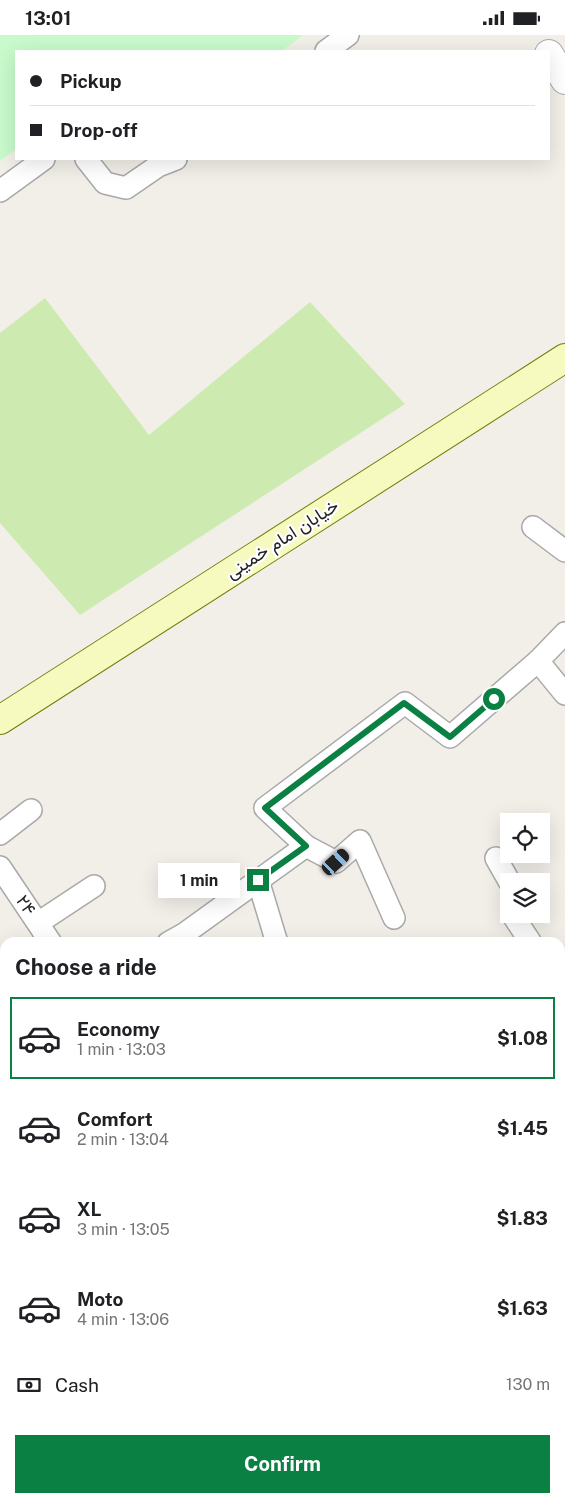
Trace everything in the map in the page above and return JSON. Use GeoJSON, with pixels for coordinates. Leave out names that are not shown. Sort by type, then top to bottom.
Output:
{"type":"FeatureCollection","features":[{"type":"Feature","properties":{"kind":"main road","name":"خیابان امام خمینی"},"geometry":{"type":"LineString","coordinates":[[0,721],[565,357]]}},
{"type":"Feature","properties":{"kind":"street"},"geometry":{"type":"LineString","coordinates":[[327,50],[348,35]]}},
{"type":"Feature","properties":{"kind":"street"},"geometry":{"type":"LineString","coordinates":[[537,35],[546,50]]}},
{"type":"Feature","properties":{"kind":"street"},"geometry":{"type":"LineString","coordinates":[[550,56],[565,80]]}},
{"type":"Feature","properties":{"kind":"street"},"geometry":{"type":"LineString","coordinates":[[0,191],[43,160]]}},
{"type":"Feature","properties":{"kind":"street"},"geometry":{"type":"LineString","coordinates":[[87,160],[105,183],[126,188],[158,166],[173,160]]}},
{"type":"Feature","properties":{"kind":"street"},"geometry":{"type":"LineString","coordinates":[[533,527],[565,551]]}},
{"type":"Feature","properties":{"kind":"street"},"geometry":{"type":"LineString","coordinates":[[394,918],[360,841],[336,862],[306,846],[265,808],[404,703],[450,737],[538,661],[565,633]]}},
{"type":"Feature","properties":{"kind":"street"},"geometry":{"type":"LineString","coordinates":[[538,661],[565,694]]}},
{"type":"Feature","properties":{"kind":"street"},"geometry":{"type":"LineString","coordinates":[[0,834],[30,810]]}},
{"type":"Feature","properties":{"kind":"street"},"geometry":{"type":"LineString","coordinates":[[179,937],[306,846]]}},
{"type":"Feature","properties":{"kind":"street"},"geometry":{"type":"LineString","coordinates":[[496,858],[504,873]]}},
{"type":"Feature","properties":{"kind":"street","name":"۲۴"},"geometry":{"type":"LineString","coordinates":[[0,867],[47,937]]}},
{"type":"Feature","properties":{"kind":"street"},"geometry":{"type":"LineString","coordinates":[[258,880],[276,937]]}},
{"type":"Feature","properties":{"kind":"street"},"geometry":{"type":"LineString","coordinates":[[38,923],[94,885]]}},
{"type":"Feature","properties":{"kind":"street"},"geometry":{"type":"LineString","coordinates":[[518,923],[527,937]]}},
{"type":"Feature","properties":{"kind":"green space"},"geometry":{"type":"Polygon","coordinates":[[[0,35],[303,35],[283,50],[15,50],[15,150],[0,161],[0,35]]]}},
{"type":"Feature","properties":{"kind":"green space"},"geometry":{"type":"Polygon","coordinates":[[[45,298],[149,435],[310,302],[405,404],[80,615],[0,523],[0,333],[45,298]]]}},
{"type":"Feature","properties":{"kind":"route"},"geometry":{"type":"LineString","coordinates":[[258,880],[306,846],[265,808],[404,703],[450,737],[494,699]]}}]}
